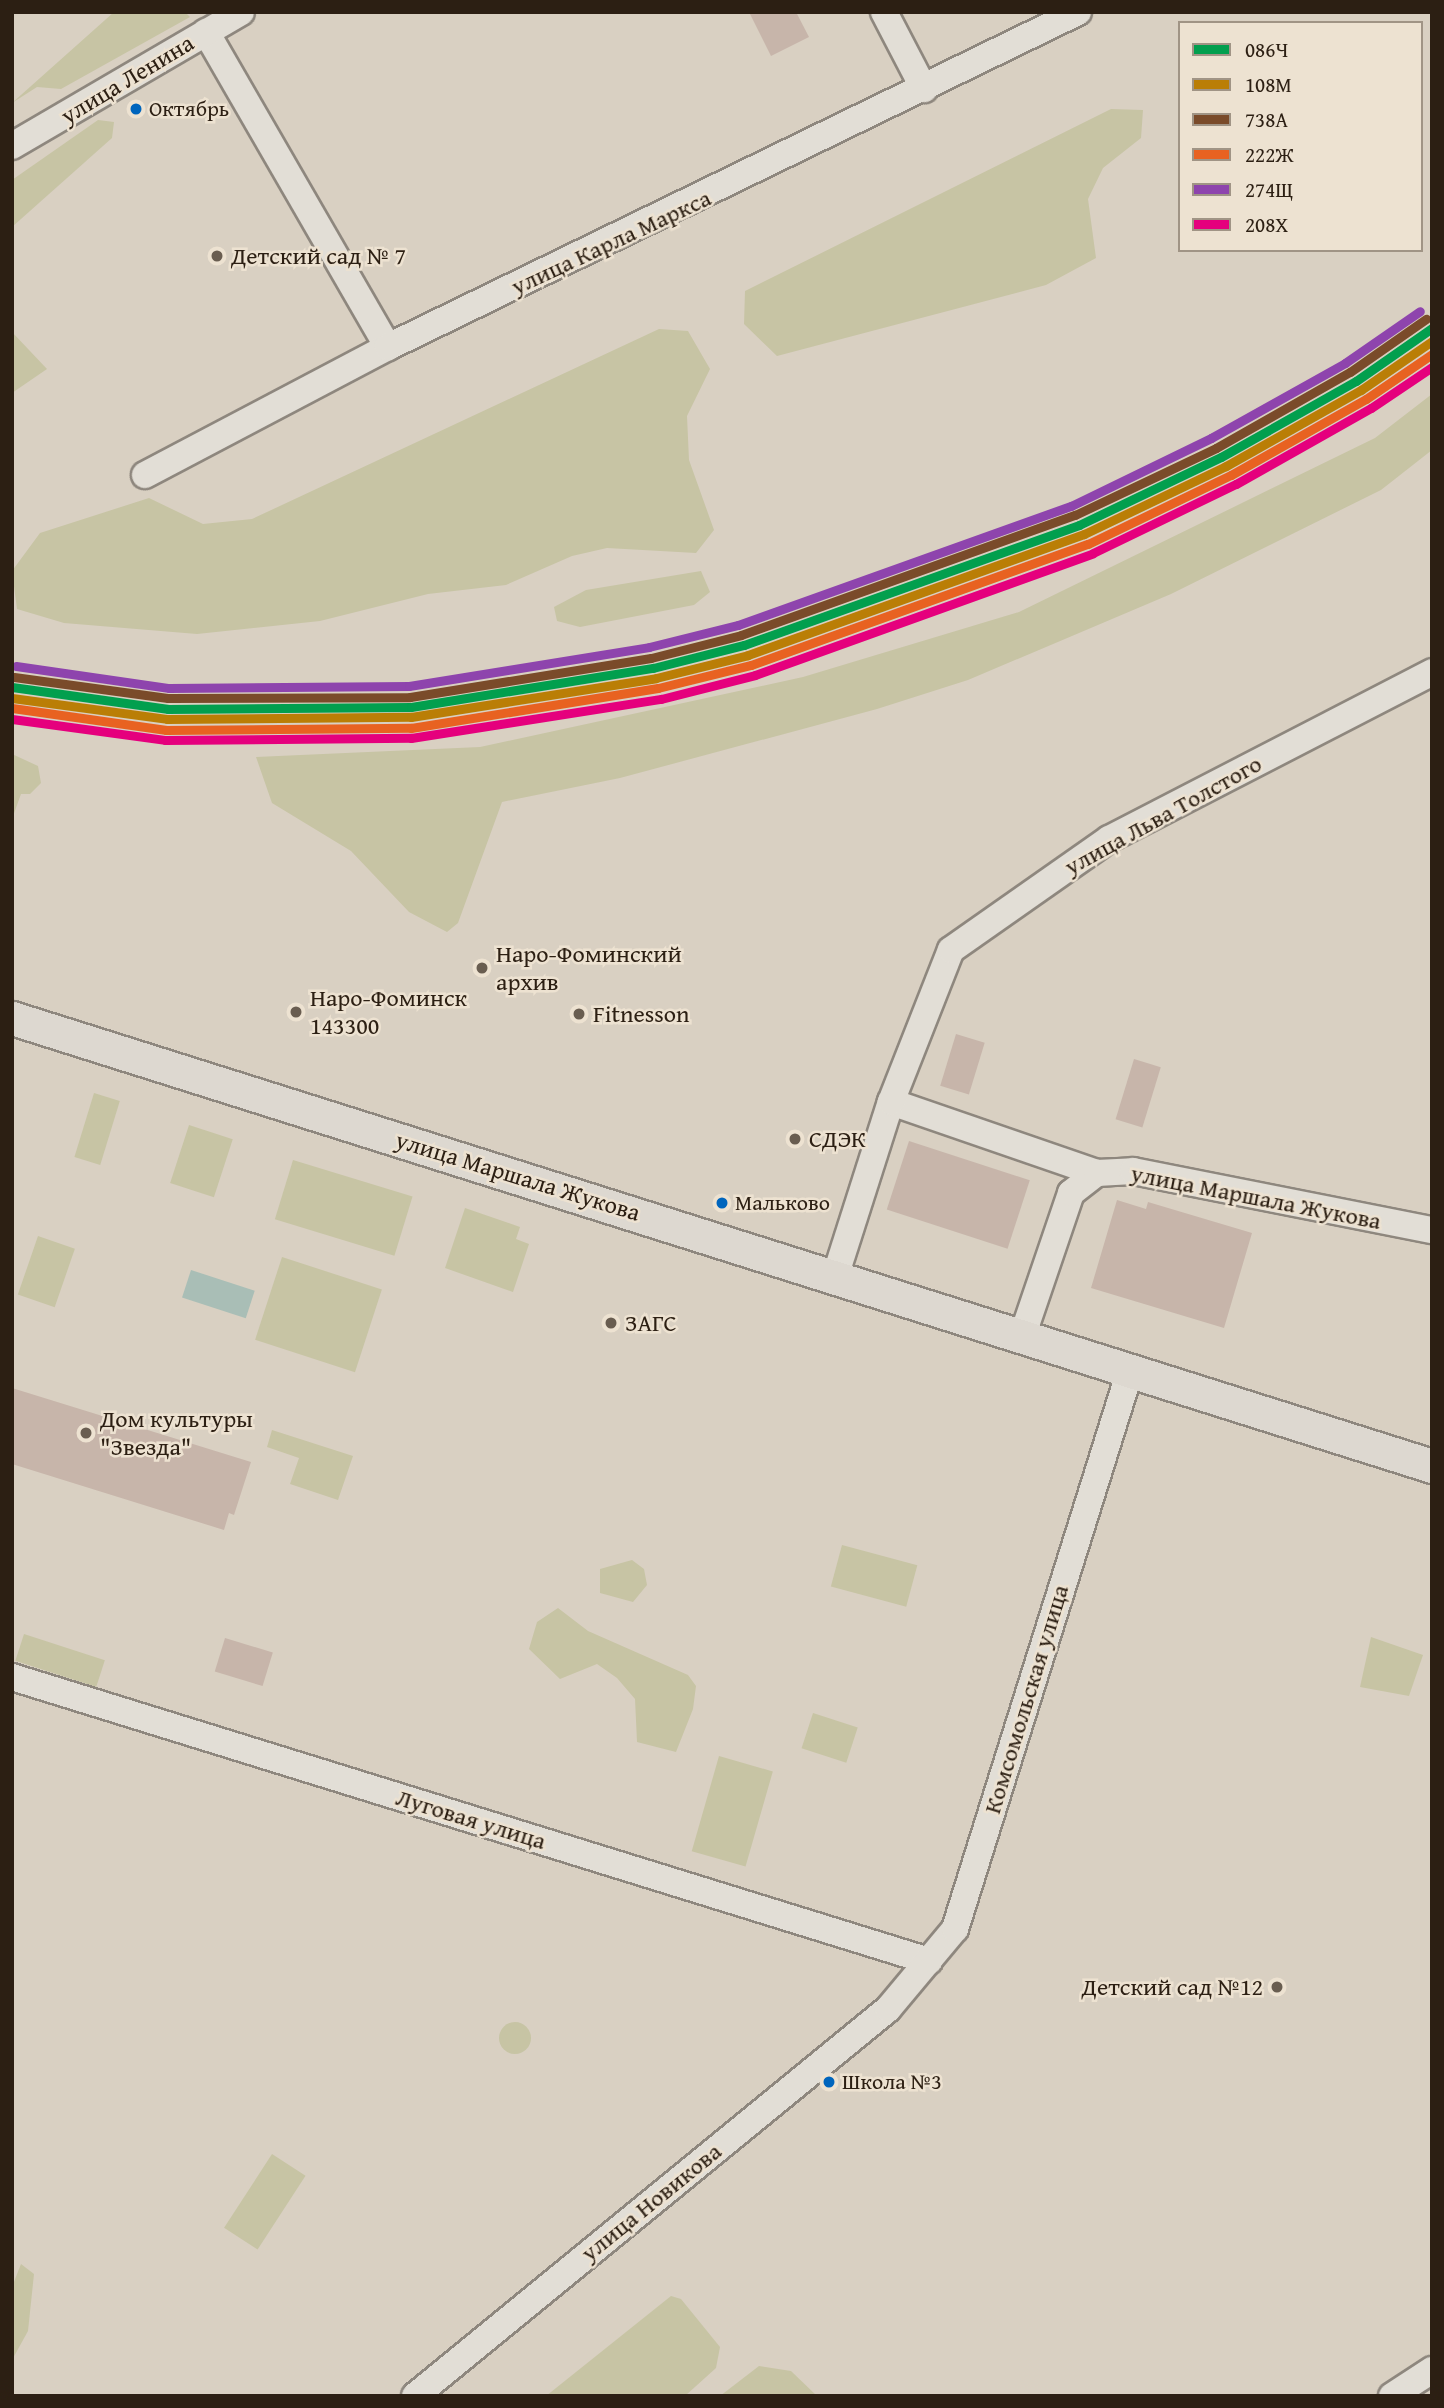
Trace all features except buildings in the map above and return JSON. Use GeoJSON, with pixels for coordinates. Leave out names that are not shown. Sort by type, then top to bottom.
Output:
{"type":"FeatureCollection","features":[{"type":"Feature","properties":{"kind":"main road","name":"улица Маршала Жукова"},"geometry":{"type":"LineString","coordinates":[[12,1018],[1432,1466]]}},
{"type":"Feature","properties":{"kind":"street","name":"улица Ленина"},"geometry":{"type":"LineString","coordinates":[[12,146],[241,12]]}},
{"type":"Feature","properties":{"kind":"street"},"geometry":{"type":"LineString","coordinates":[[884,12],[924,89]]}},
{"type":"Feature","properties":{"kind":"street","name":"улица Карла Маркса"},"geometry":{"type":"LineString","coordinates":[[145,475],[388,347],[1079,12]]}},
{"type":"Feature","properties":{"kind":"street"},"geometry":{"type":"LineString","coordinates":[[206,32],[388,347]]}},
{"type":"Feature","properties":{"kind":"street","name":"улица Льва Толстого"},"geometry":{"type":"LineString","coordinates":[[835,1277],[891,1102],[951,950],[997,913],[1110,839],[1432,672]]}},
{"type":"Feature","properties":{"kind":"street"},"geometry":{"type":"LineString","coordinates":[[891,1102],[1097,1173]]}},
{"type":"Feature","properties":{"kind":"street","name":"улица Маршала Жукова"},"geometry":{"type":"LineString","coordinates":[[1022,1336],[1071,1193],[1097,1173],[1133,1171],[1432,1230]]}},
{"type":"Feature","properties":{"kind":"street","name":"Комсомольская улица"},"geometry":{"type":"LineString","coordinates":[[888,2009],[955,1930],[1130,1371]]}},
{"type":"Feature","properties":{"kind":"street","name":"Луговая улица"},"geometry":{"type":"LineString","coordinates":[[12,1677],[929,1961]]}},
{"type":"Feature","properties":{"kind":"street","name":"улица Новикова"},"geometry":{"type":"LineString","coordinates":[[415,2396],[888,2009]]}},
{"type":"Feature","properties":{"kind":"street"},"geometry":{"type":"LineString","coordinates":[[1392,2396],[1432,2370]]}},
{"type":"Feature","properties":{"kind":"shaded area"},"geometry":{"type":"Polygon","coordinates":[[[114,12],[185,12],[190,17],[61,89],[37,87],[12,103],[114,12]]]}},
{"type":"Feature","properties":{"kind":"shaded area"},"geometry":{"type":"Polygon","coordinates":[[[1111,109],[1143,110],[1141,138],[1103,168],[1088,199],[1096,258],[1046,285],[777,356],[744,324],[745,291],[1111,109]]]}},
{"type":"Feature","properties":{"kind":"shaded area"},"geometry":{"type":"Polygon","coordinates":[[[98,120],[114,122],[112,138],[12,227],[12,180],[98,120]]]}},
{"type":"Feature","properties":{"kind":"shaded area"},"geometry":{"type":"Polygon","coordinates":[[[659,329],[688,331],[710,369],[687,416],[689,460],[714,530],[696,553],[607,548],[572,556],[506,585],[428,594],[320,621],[197,634],[64,623],[17,609],[12,571],[40,533],[149,498],[203,524],[252,519],[659,329]]]}},
{"type":"Feature","properties":{"kind":"shaded area"},"geometry":{"type":"Polygon","coordinates":[[[12,332],[47,369],[12,393],[12,332]]]}},
{"type":"Feature","properties":{"kind":"shaded area"},"geometry":{"type":"Polygon","coordinates":[[[1432,394],[1432,450],[1381,490],[1171,594],[968,680],[877,709],[620,778],[502,802],[458,923],[447,932],[409,912],[351,851],[272,803],[256,757],[480,747],[803,677],[1019,612],[1375,438],[1432,394]]]}},
{"type":"Feature","properties":{"kind":"shaded area"},"geometry":{"type":"Polygon","coordinates":[[[701,571],[710,592],[694,605],[580,627],[557,621],[554,607],[586,590],[701,571]]]}},
{"type":"Feature","properties":{"kind":"shaded area"},"geometry":{"type":"Polygon","coordinates":[[[12,754],[38,766],[41,783],[30,794],[21,794],[12,819],[12,754]]]}},
{"type":"Feature","properties":{"kind":"shaded area"},"geometry":{"type":"Polygon","coordinates":[[[94,1093],[120,1101],[100,1165],[74,1157],[94,1093]]]}},
{"type":"Feature","properties":{"kind":"shaded area"},"geometry":{"type":"Polygon","coordinates":[[[189,1125],[233,1139],[214,1197],[170,1183],[189,1125]]]}},
{"type":"Feature","properties":{"kind":"shaded area"},"geometry":{"type":"Polygon","coordinates":[[[293,1160],[413,1197],[394,1256],[275,1219],[293,1160]]]}},
{"type":"Feature","properties":{"kind":"shaded area"},"geometry":{"type":"Polygon","coordinates":[[[465,1208],[520,1227],[516,1239],[529,1244],[513,1292],[445,1268],[465,1208]]]}},
{"type":"Feature","properties":{"kind":"shaded area"},"geometry":{"type":"Polygon","coordinates":[[[38,1236],[75,1249],[55,1307],[18,1295],[38,1236]]]}},
{"type":"Feature","properties":{"kind":"shaded area"},"geometry":{"type":"Polygon","coordinates":[[[282,1257],[382,1289],[355,1372],[255,1340],[282,1257]]]}},
{"type":"Feature","properties":{"kind":"shaded area"},"geometry":{"type":"Polygon","coordinates":[[[191,1270],[255,1291],[246,1318],[182,1298],[191,1270]]]}},
{"type":"Feature","properties":{"kind":"shaded area"},"geometry":{"type":"Polygon","coordinates":[[[272,1430],[353,1456],[338,1500],[290,1484],[299,1458],[267,1447],[272,1430]]]}},
{"type":"Feature","properties":{"kind":"shaded area"},"geometry":{"type":"Polygon","coordinates":[[[842,1545],[917,1565],[906,1607],[831,1587],[842,1545]]]}},
{"type":"Feature","properties":{"kind":"shaded area"},"geometry":{"type":"Polygon","coordinates":[[[632,1560],[644,1569],[647,1585],[633,1602],[600,1593],[600,1569],[632,1560]]]}},
{"type":"Feature","properties":{"kind":"shaded area"},"geometry":{"type":"Polygon","coordinates":[[[558,1608],[588,1631],[688,1675],[696,1686],[693,1709],[676,1752],[637,1742],[635,1699],[617,1678],[597,1664],[560,1679],[529,1649],[537,1622],[558,1608]]]}},
{"type":"Feature","properties":{"kind":"shaded area"},"geometry":{"type":"Polygon","coordinates":[[[24,1634],[105,1660],[96,1687],[15,1661],[24,1634]]]}},
{"type":"Feature","properties":{"kind":"shaded area"},"geometry":{"type":"Polygon","coordinates":[[[1371,1637],[1423,1655],[1409,1696],[1360,1687],[1371,1637]]]}},
{"type":"Feature","properties":{"kind":"shaded area"},"geometry":{"type":"Polygon","coordinates":[[[813,1713],[858,1728],[846,1763],[802,1748],[813,1713]]]}},
{"type":"Feature","properties":{"kind":"shaded area"},"geometry":{"type":"Polygon","coordinates":[[[719,1756],[773,1771],[746,1867],[692,1851],[719,1756]]]}},
{"type":"Feature","properties":{"kind":"shaded area"},"geometry":{"type":"Polygon","coordinates":[[[515,2022],[526,2027],[531,2038],[526,2049],[515,2054],[504,2049],[499,2038],[504,2027],[515,2022]]]}},
{"type":"Feature","properties":{"kind":"shaded area"},"geometry":{"type":"Polygon","coordinates":[[[272,2154],[306,2176],[258,2250],[224,2228],[272,2154]]]}},
{"type":"Feature","properties":{"kind":"shaded area"},"geometry":{"type":"Polygon","coordinates":[[[21,2264],[34,2274],[28,2331],[12,2360],[12,2287],[21,2264]]]}},
{"type":"Feature","properties":{"kind":"shaded area"},"geometry":{"type":"Polygon","coordinates":[[[671,2296],[681,2299],[720,2347],[716,2368],[685,2396],[546,2396],[671,2296]]]}},
{"type":"Feature","properties":{"kind":"shaded area"},"geometry":{"type":"Polygon","coordinates":[[[759,2366],[791,2371],[817,2396],[720,2396],[759,2366]]]}},
{"type":"Feature","properties":{"kind":"transit line","name":"274Щ"},"geometry":{"type":"LineString","coordinates":[[16,666],[169,688],[409,686],[649,647],[738,625],[1071,506],[1211,438],[1345,363],[1420,311]]}},
{"type":"Feature","properties":{"kind":"transit line","name":"738А"},"geometry":{"type":"LineString","coordinates":[[14,677],[168,698],[410,697],[651,658],[741,635],[1075,515],[1216,448],[1350,372],[1426,319]]}},
{"type":"Feature","properties":{"kind":"transit line","name":"086Ч"},"geometry":{"type":"LineString","coordinates":[[12,687],[168,709],[411,707],[653,668],[744,645],[1079,525],[1221,457],[1356,381],[1432,328]]}},
{"type":"Feature","properties":{"kind":"transit line","name":"108М"},"geometry":{"type":"LineString","coordinates":[[12,698],[167,719],[411,717],[656,678],[748,655],[1084,534],[1226,466],[1361,390],[1432,341]]}},
{"type":"Feature","properties":{"kind":"transit line","name":"222Ж"},"geometry":{"type":"LineString","coordinates":[[12,708],[166,730],[411,728],[658,688],[751,665],[1088,544],[1231,475],[1366,399],[1432,354]]}},
{"type":"Feature","properties":{"kind":"transit line","name":"208Х"},"geometry":{"type":"LineString","coordinates":[[12,719],[165,740],[411,738],[661,699],[755,675],[1093,553],[1236,484],[1371,408],[1432,367]]}},
{"type":"Feature","properties":{"kind":"place","name":"Октябрь"},"geometry":{"type":"Point","coordinates":[136,109]}},
{"type":"Feature","properties":{"kind":"place","name":"Детский сад № 7"},"geometry":{"type":"Point","coordinates":[217,256]}},
{"type":"Feature","properties":{"kind":"place","name":"Наро-Фоминский архив"},"geometry":{"type":"Point","coordinates":[482,968]}},
{"type":"Feature","properties":{"kind":"place","name":"Наро-Фоминск 143300"},"geometry":{"type":"Point","coordinates":[296,1012]}},
{"type":"Feature","properties":{"kind":"place","name":"Fitnesson"},"geometry":{"type":"Point","coordinates":[579,1014]}},
{"type":"Feature","properties":{"kind":"place","name":"СДЭК"},"geometry":{"type":"Point","coordinates":[795,1139]}},
{"type":"Feature","properties":{"kind":"place","name":"Мальково"},"geometry":{"type":"Point","coordinates":[722,1203]}},
{"type":"Feature","properties":{"kind":"place","name":"ЗАГС"},"geometry":{"type":"Point","coordinates":[611,1323]}},
{"type":"Feature","properties":{"kind":"place","name":"Дом культуры \"Звезда\""},"geometry":{"type":"Point","coordinates":[86,1433]}},
{"type":"Feature","properties":{"kind":"place","name":"Детский сад №12"},"geometry":{"type":"Point","coordinates":[1277,1987]}},
{"type":"Feature","properties":{"kind":"place","name":"Школа №3"},"geometry":{"type":"Point","coordinates":[829,2082]}}]}
